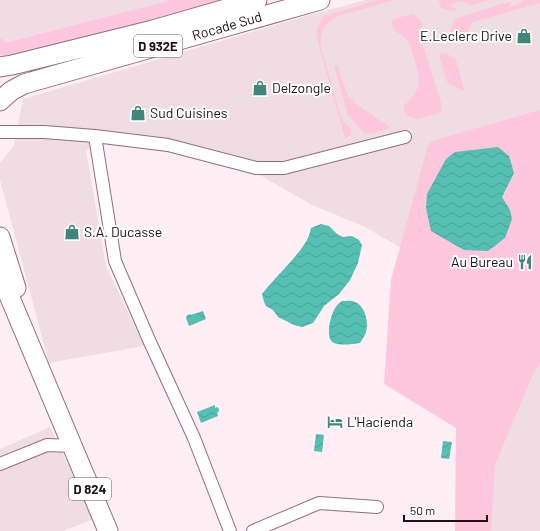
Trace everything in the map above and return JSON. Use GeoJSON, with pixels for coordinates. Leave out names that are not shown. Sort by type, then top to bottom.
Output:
{"type":"FeatureCollection","features":[{"type":"Feature","properties":{"kind":"main road","name":"Rocade Sud"},"geometry":{"type":"LineString","coordinates":[[0,67],[153,30],[257,0]]}},
{"type":"Feature","properties":{"kind":"main road","name":"Rocade Sud"},"geometry":{"type":"LineString","coordinates":[[0,101],[11,91],[24,84],[320,0]]}},
{"type":"Feature","properties":{"kind":"main road","name":"D 824"},"geometry":{"type":"LineString","coordinates":[[0,237],[37,362]]}},
{"type":"Feature","properties":{"kind":"main road","name":"D 824"},"geometry":{"type":"LineString","coordinates":[[0,274],[108,531]]}},
{"type":"Feature","properties":{"kind":"street"},"geometry":{"type":"LineString","coordinates":[[0,132],[44,132],[95,136],[168,145],[256,168],[284,168],[405,137]]}},
{"type":"Feature","properties":{"kind":"street"},"geometry":{"type":"LineString","coordinates":[[95,136],[116,261],[149,340],[194,438],[230,531]]}},
{"type":"Feature","properties":{"kind":"street"},"geometry":{"type":"LineString","coordinates":[[0,464],[47,445],[72,446]]}},
{"type":"Feature","properties":{"kind":"street"},"geometry":{"type":"LineString","coordinates":[[253,531],[318,503],[377,507]]}},
{"type":"Feature","properties":{"kind":"shaded area"},"geometry":{"type":"Polygon","coordinates":[[[0,0],[171,0],[6,42],[0,39],[0,0]]]}},
{"type":"Feature","properties":{"kind":"shaded area"},"geometry":{"type":"Polygon","coordinates":[[[171,0],[235,0],[16,56],[0,55],[0,38],[7,42],[171,0]]]}},
{"type":"Feature","properties":{"kind":"shaded area"},"geometry":{"type":"Polygon","coordinates":[[[365,0],[540,0],[540,531],[474,531],[523,318],[365,227],[310,204],[258,174],[178,154],[132,147],[104,144],[86,151],[106,266],[144,346],[49,363],[0,180],[0,163],[14,146],[23,99],[365,0]]]}},
{"type":"Feature","properties":{"kind":"shaded area"},"geometry":{"type":"Polygon","coordinates":[[[378,0],[395,0],[338,16],[325,26],[321,35],[322,51],[340,114],[344,122],[351,129],[351,134],[345,138],[317,39],[317,30],[323,16],[378,0]]]}},
{"type":"Feature","properties":{"kind":"shaded area"},"geometry":{"type":"Polygon","coordinates":[[[439,0],[489,0],[470,6],[462,1],[450,5],[457,10],[445,10],[440,6],[439,0]]]}},
{"type":"Feature","properties":{"kind":"shaded area"},"geometry":{"type":"Polygon","coordinates":[[[523,0],[540,0],[540,3],[473,22],[468,31],[470,41],[459,42],[454,41],[449,37],[448,33],[455,19],[511,2],[510,7],[521,3],[523,0]]]}},
{"type":"Feature","properties":{"kind":"shaded area"},"geometry":{"type":"Polygon","coordinates":[[[412,14],[419,19],[422,24],[421,39],[442,106],[441,111],[437,114],[418,119],[408,116],[403,110],[405,105],[415,93],[418,85],[419,77],[415,60],[408,41],[393,29],[391,24],[394,19],[412,14]]]}},
{"type":"Feature","properties":{"kind":"shaded area"},"geometry":{"type":"Polygon","coordinates":[[[446,53],[456,60],[464,89],[463,91],[447,82],[439,55],[446,53]]]}},
{"type":"Feature","properties":{"kind":"shaded area"},"geometry":{"type":"Polygon","coordinates":[[[334,66],[338,66],[348,96],[359,106],[390,128],[371,134],[364,133],[348,115],[334,66]]]}},
{"type":"Feature","properties":{"kind":"shaded area"},"geometry":{"type":"Polygon","coordinates":[[[540,110],[540,363],[533,374],[495,465],[491,531],[455,531],[456,428],[384,384],[391,280],[428,145],[432,141],[540,110]]]}},
{"type":"Feature","properties":{"kind":"shaded area"},"geometry":{"type":"Polygon","coordinates":[[[50,427],[94,519],[63,531],[0,531],[0,449],[50,427]]]}},
{"type":"Feature","properties":{"kind":"water"},"geometry":{"type":"Polygon","coordinates":[[[498,147],[509,156],[514,173],[502,197],[510,210],[512,219],[505,238],[488,251],[464,250],[431,231],[426,208],[427,194],[446,159],[455,152],[498,147]]]}},
{"type":"Feature","properties":{"kind":"water"},"geometry":{"type":"Polygon","coordinates":[[[321,224],[329,226],[337,234],[343,237],[352,236],[359,240],[362,245],[358,263],[350,280],[339,294],[324,306],[313,323],[302,327],[294,325],[278,317],[273,310],[266,306],[262,294],[302,247],[308,238],[311,228],[321,224]]]}},
{"type":"Feature","properties":{"kind":"water"},"geometry":{"type":"Polygon","coordinates":[[[342,301],[355,302],[364,311],[367,328],[360,343],[337,344],[331,341],[329,328],[332,314],[342,301]]]}},
{"type":"Feature","properties":{"kind":"water"},"geometry":{"type":"Polygon","coordinates":[[[203,311],[206,319],[189,326],[186,316],[203,311]]]}},
{"type":"Feature","properties":{"kind":"water"},"geometry":{"type":"Polygon","coordinates":[[[215,405],[215,408],[217,407],[219,409],[217,413],[218,416],[201,423],[197,412],[215,405]]]}},
{"type":"Feature","properties":{"kind":"water"},"geometry":{"type":"Polygon","coordinates":[[[316,434],[324,435],[322,452],[314,451],[316,434]]]}},
{"type":"Feature","properties":{"kind":"water"},"geometry":{"type":"Polygon","coordinates":[[[443,441],[452,442],[449,459],[441,458],[443,441]]]}},
{"type":"Feature","properties":{"kind":"place","name":"E.Leclerc Drive"},"geometry":{"type":"Point","coordinates":[524,36]}},
{"type":"Feature","properties":{"kind":"place","name":"Delzongle"},"geometry":{"type":"Point","coordinates":[260,88]}},
{"type":"Feature","properties":{"kind":"place","name":"Sud Cuisines"},"geometry":{"type":"Point","coordinates":[138,113]}},
{"type":"Feature","properties":{"kind":"place","name":"S.A. Ducasse"},"geometry":{"type":"Point","coordinates":[72,232]}},
{"type":"Feature","properties":{"kind":"place","name":"Au Bureau"},"geometry":{"type":"Point","coordinates":[525,262]}},
{"type":"Feature","properties":{"kind":"place","name":"L'Hacienda"},"geometry":{"type":"Point","coordinates":[335,422]}}]}
